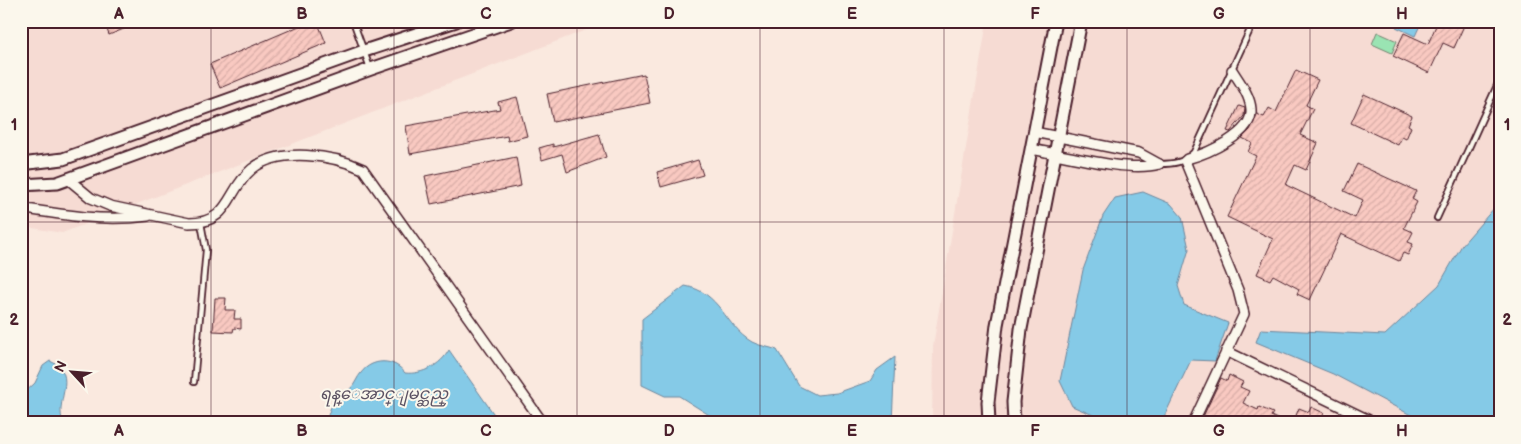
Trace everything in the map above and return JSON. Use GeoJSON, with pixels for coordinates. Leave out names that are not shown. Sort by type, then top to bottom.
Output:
{"type":"FeatureCollection","features":[{"type":"Feature","properties":{"kind":"street"},"geometry":{"type":"LineString","coordinates":[[21,164],[63,159],[364,51],[456,21]]}},
{"type":"Feature","properties":{"kind":"street"},"geometry":{"type":"LineString","coordinates":[[21,185],[57,183],[371,69],[510,21]]}},
{"type":"Feature","properties":{"kind":"street"},"geometry":{"type":"LineString","coordinates":[[989,423],[988,402],[997,325],[1056,21]]}},
{"type":"Feature","properties":{"kind":"street"},"geometry":{"type":"LineString","coordinates":[[1014,423],[1012,402],[1021,329],[1081,21]]}},
{"type":"Feature","properties":{"kind":"street"},"geometry":{"type":"LineString","coordinates":[[1193,423],[1244,314],[1238,290],[1186,160],[1224,144],[1245,126],[1251,116],[1251,108],[1245,92],[1232,70]]}},
{"type":"Feature","properties":{"kind":"street"},"geometry":{"type":"LineString","coordinates":[[1034,132],[1139,153],[1158,164]]}},
{"type":"Feature","properties":{"kind":"street"},"geometry":{"type":"LineString","coordinates":[[1031,149],[1136,166],[1158,164]]}},
{"type":"Feature","properties":{"kind":"street"},"geometry":{"type":"LineString","coordinates":[[68,179],[91,198],[110,206],[201,223],[214,219],[230,201],[240,182],[252,169],[265,160],[278,156],[331,157],[345,160],[363,168],[543,423]]}},
{"type":"Feature","properties":{"kind":"street"},"geometry":{"type":"LineString","coordinates":[[21,208],[66,215],[124,219],[154,215]]}},
{"type":"Feature","properties":{"kind":"street"},"geometry":{"type":"LineString","coordinates":[[1226,351],[1376,423]]}},
{"type":"Feature","properties":{"kind":"lane"},"geometry":{"type":"LineString","coordinates":[[352,21],[371,69]]}},
{"type":"Feature","properties":{"kind":"lane"},"geometry":{"type":"LineString","coordinates":[[1158,164],[1173,164],[1186,160],[1194,152],[1254,21]]}},
{"type":"Feature","properties":{"kind":"lane"},"geometry":{"type":"LineString","coordinates":[[1437,218],[1500,79]]}},
{"type":"Feature","properties":{"kind":"lane"},"geometry":{"type":"LineString","coordinates":[[194,382],[206,250],[201,223]]}},
{"type":"Feature","properties":{"kind":"shaded area"},"geometry":{"type":"Polygon","coordinates":[[[21,21],[679,21],[591,28],[62,233],[21,226],[21,21]]]}},
{"type":"Feature","properties":{"kind":"shaded area"},"geometry":{"type":"Polygon","coordinates":[[[987,21],[1500,21],[1500,423],[932,423],[933,346],[987,21]]]}},
{"type":"Feature","properties":{"kind":"green space"},"geometry":{"type":"Polygon","coordinates":[[[1377,32],[1397,41],[1392,53],[1372,44],[1377,32]]]}},
{"type":"Feature","properties":{"kind":"water"},"geometry":{"type":"Polygon","coordinates":[[[1399,21],[1422,21],[1415,36],[1396,27],[1399,21]]]}},
{"type":"Feature","properties":{"kind":"water"},"geometry":{"type":"Polygon","coordinates":[[[1143,192],[1171,204],[1182,217],[1189,249],[1178,286],[1184,305],[1228,323],[1215,361],[1191,360],[1161,423],[1112,423],[1072,406],[1060,381],[1083,270],[1103,216],[1115,198],[1143,192]]]}},
{"type":"Feature","properties":{"kind":"water"},"geometry":{"type":"Polygon","coordinates":[[[1500,205],[1500,423],[1426,423],[1333,374],[1256,342],[1261,329],[1385,335],[1439,285],[1462,245],[1495,207],[1500,205]]]}},
{"type":"Feature","properties":{"kind":"water"},"geometry":{"type":"Polygon","coordinates":[[[685,286],[697,289],[707,295],[735,327],[752,342],[777,350],[799,386],[817,395],[837,393],[870,381],[877,370],[895,357],[892,423],[722,423],[679,396],[665,396],[642,385],[642,319],[685,286]]]}},
{"type":"Feature","properties":{"kind":"water","name":"ရန္ေအာင္ျမင္ဆည္"},"geometry":{"type":"Polygon","coordinates":[[[449,350],[500,423],[326,423],[336,399],[349,390],[366,368],[371,365],[377,362],[389,362],[405,373],[424,371],[441,360],[449,350]]]}},
{"type":"Feature","properties":{"kind":"water"},"geometry":{"type":"Polygon","coordinates":[[[50,361],[59,367],[64,374],[65,381],[61,415],[64,423],[21,423],[21,396],[35,383],[43,366],[50,361]]]}},
{"type":"Feature","properties":{"kind":"building"},"geometry":{"type":"Polygon","coordinates":[[[104,21],[143,21],[109,35],[104,21]]]}},
{"type":"Feature","properties":{"kind":"building"},"geometry":{"type":"Polygon","coordinates":[[[311,21],[317,21],[326,43],[220,88],[210,64],[311,21]]]}},
{"type":"Feature","properties":{"kind":"building"},"geometry":{"type":"Polygon","coordinates":[[[1438,21],[1466,21],[1454,48],[1443,43],[1429,73],[1393,56],[1404,33],[1428,44],[1438,21]]]}},
{"type":"Feature","properties":{"kind":"building"},"geometry":{"type":"Polygon","coordinates":[[[1296,70],[1318,80],[1306,105],[1313,109],[1300,135],[1318,143],[1306,170],[1295,165],[1286,185],[1355,218],[1363,200],[1344,191],[1357,164],[1416,191],[1412,199],[1417,202],[1404,228],[1413,232],[1408,242],[1413,244],[1408,255],[1403,253],[1399,261],[1341,234],[1310,300],[1297,294],[1299,289],[1273,275],[1270,280],[1257,274],[1273,239],[1227,217],[1256,156],[1248,152],[1252,143],[1242,138],[1250,130],[1257,114],[1264,117],[1269,108],[1276,112],[1296,70]]]}},
{"type":"Feature","properties":{"kind":"building"},"geometry":{"type":"Polygon","coordinates":[[[644,74],[650,103],[553,122],[547,94],[644,74]]]}},
{"type":"Feature","properties":{"kind":"building"},"geometry":{"type":"Polygon","coordinates":[[[1364,94],[1412,116],[1408,125],[1411,127],[1406,139],[1402,137],[1398,145],[1351,123],[1364,94]]]}},
{"type":"Feature","properties":{"kind":"building"},"geometry":{"type":"Polygon","coordinates":[[[517,97],[527,136],[508,141],[507,136],[410,154],[406,126],[500,109],[498,102],[517,97]]]}},
{"type":"Feature","properties":{"kind":"building"},"geometry":{"type":"Polygon","coordinates":[[[1239,106],[1245,108],[1244,116],[1230,132],[1227,131],[1239,106]]]}},
{"type":"Feature","properties":{"kind":"building"},"geometry":{"type":"Polygon","coordinates":[[[599,134],[606,157],[567,172],[562,154],[542,160],[539,148],[553,144],[553,147],[599,134]]]}},
{"type":"Feature","properties":{"kind":"building"},"geometry":{"type":"Polygon","coordinates":[[[516,157],[521,186],[431,204],[425,176],[516,157]]]}},
{"type":"Feature","properties":{"kind":"building"},"geometry":{"type":"Polygon","coordinates":[[[698,160],[703,175],[661,187],[657,172],[698,160]]]}},
{"type":"Feature","properties":{"kind":"building"},"geometry":{"type":"Polygon","coordinates":[[[215,298],[226,298],[225,310],[235,310],[234,319],[241,319],[241,329],[234,328],[233,332],[213,331],[215,298]]]}},
{"type":"Feature","properties":{"kind":"building"},"geometry":{"type":"Polygon","coordinates":[[[1229,375],[1243,382],[1240,387],[1249,391],[1243,403],[1258,410],[1259,407],[1273,413],[1271,416],[1285,423],[1200,423],[1221,378],[1227,381],[1229,375]]]}},
{"type":"Feature","properties":{"kind":"building"},"geometry":{"type":"Polygon","coordinates":[[[1311,407],[1324,413],[1320,423],[1293,423],[1299,408],[1309,412],[1311,407]]]}}]}
